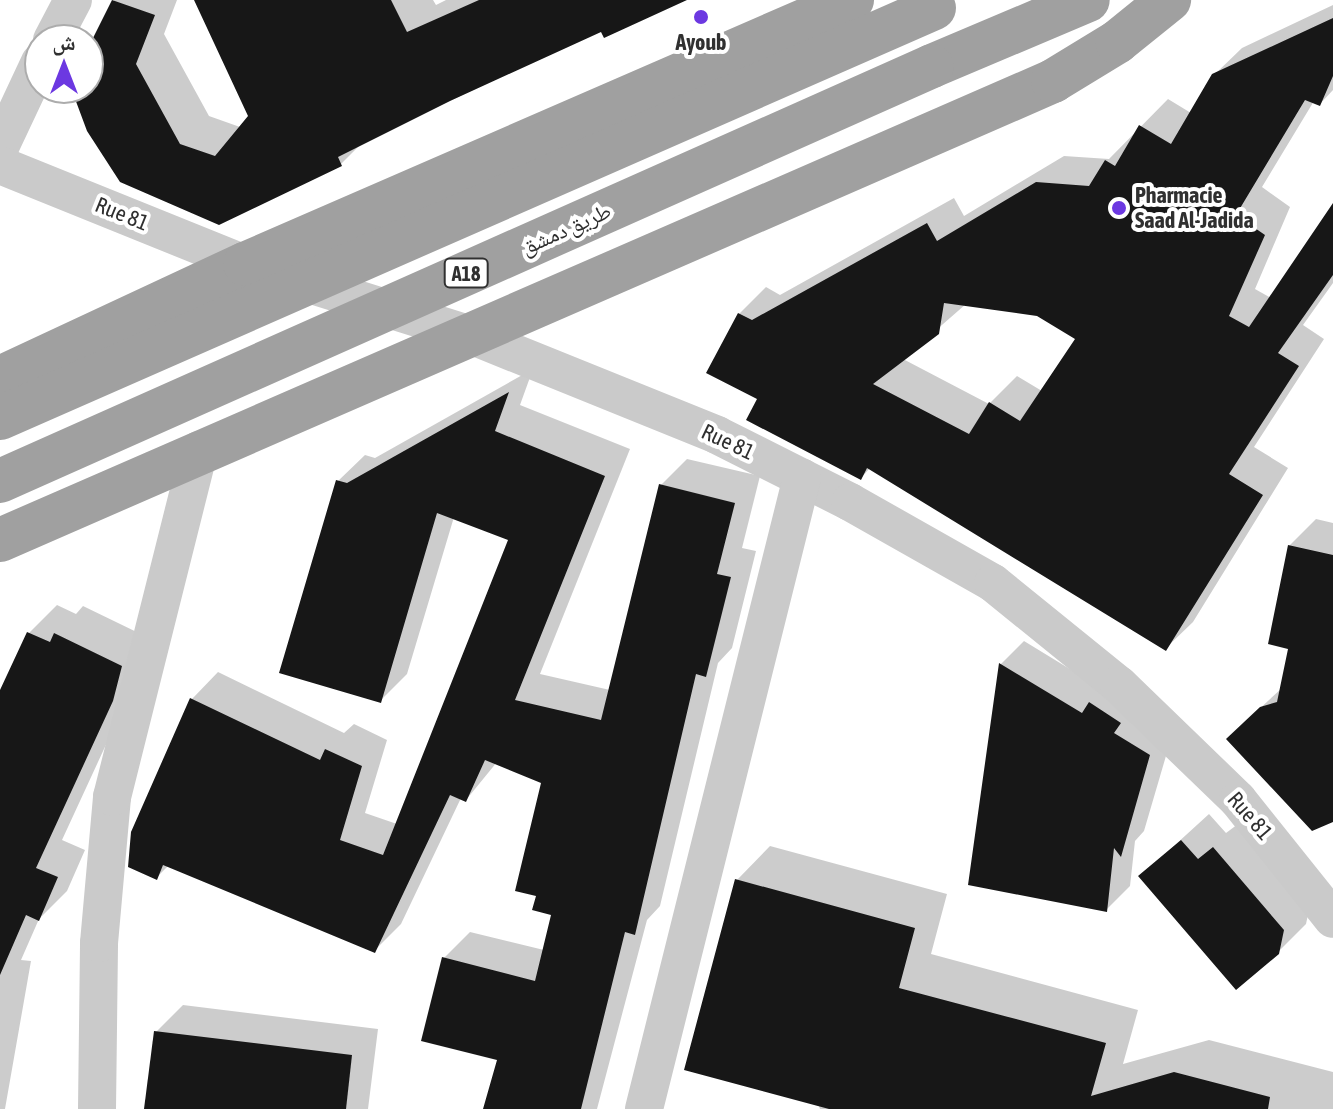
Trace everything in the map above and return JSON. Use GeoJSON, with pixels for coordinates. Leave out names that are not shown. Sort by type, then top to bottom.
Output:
{"type":"FeatureCollection","features":[{"type":"Feature","properties":{"kind":"highway"},"geometry":{"type":"LineString","coordinates":[[0,378],[245,264],[852,0]]}},
{"type":"Feature","properties":{"kind":"highway","name":"طريق دمشق"},"geometry":{"type":"LineString","coordinates":[[0,481],[932,66],[1088,0]]}},
{"type":"Feature","properties":{"kind":"highway"},"geometry":{"type":"LineString","coordinates":[[0,540],[465,333],[1053,81],[1117,42],[1169,0]]}},
{"type":"Feature","properties":{"kind":"highway","name":"A18"},"geometry":{"type":"LineString","coordinates":[[0,418],[943,4]]}},
{"type":"Feature","properties":{"kind":"street"},"geometry":{"type":"LineString","coordinates":[[60,24],[73,0]]}},
{"type":"Feature","properties":{"kind":"street"},"geometry":{"type":"LineString","coordinates":[[0,147],[24,96]]}},
{"type":"Feature","properties":{"kind":"street","name":"Rue 81"},"geometry":{"type":"LineString","coordinates":[[0,165],[245,264],[465,333],[717,435],[802,477],[993,583],[1119,685],[1238,800],[1333,919]]}},
{"type":"Feature","properties":{"kind":"street"},"geometry":{"type":"LineString","coordinates":[[97,1109],[99,943],[112,797],[199,450]]}},
{"type":"Feature","properties":{"kind":"street"},"geometry":{"type":"LineString","coordinates":[[644,1109],[802,477]]}},
{"type":"Feature","properties":{"kind":"building"},"geometry":{"type":"Polygon","coordinates":[[[112,0],[155,15],[136,64],[180,144],[215,156],[248,116],[194,0],[391,0],[407,32],[479,0],[687,0],[604,38],[601,32],[450,101],[338,157],[342,166],[219,225],[120,182],[87,131],[77,104],[104,104],[104,24],[100,24],[112,0]]]}},
{"type":"Feature","properties":{"kind":"building"},"geometry":{"type":"Polygon","coordinates":[[[1333,18],[1333,76],[1320,106],[1305,100],[1236,215],[1265,235],[1229,316],[1249,327],[1333,203],[1333,275],[1278,353],[1299,366],[1229,474],[1263,495],[1166,651],[867,468],[861,480],[746,420],[757,399],[706,373],[738,313],[752,320],[927,223],[937,241],[1036,182],[1089,186],[1105,160],[1115,166],[1139,125],[1171,144],[1212,74],[1333,18]],[[944,303],[939,334],[873,384],[969,434],[989,402],[1020,421],[1075,339],[1037,316],[944,303]]]}},
{"type":"Feature","properties":{"kind":"building"},"geometry":{"type":"Polygon","coordinates":[[[509,392],[495,431],[605,476],[515,700],[601,720],[659,484],[735,503],[717,574],[731,577],[706,677],[696,674],[635,935],[625,932],[581,1109],[483,1109],[497,1060],[421,1041],[442,957],[535,981],[551,915],[532,910],[536,896],[515,891],[541,783],[485,760],[466,802],[450,795],[375,953],[163,865],[157,880],[128,867],[131,832],[190,698],[320,760],[325,749],[362,766],[340,840],[383,855],[508,540],[437,513],[381,703],[279,673],[336,480],[347,483],[509,392]]]}},
{"type":"Feature","properties":{"kind":"building"},"geometry":{"type":"Polygon","coordinates":[[[1288,545],[1333,555],[1333,822],[1312,831],[1226,739],[1260,707],[1277,702],[1288,649],[1268,644],[1288,545]]]}},
{"type":"Feature","properties":{"kind":"building"},"geometry":{"type":"Polygon","coordinates":[[[27,632],[50,642],[54,633],[122,666],[113,701],[36,868],[58,877],[39,921],[26,915],[0,975],[0,690],[27,632]]]}},
{"type":"Feature","properties":{"kind":"building"},"geometry":{"type":"Polygon","coordinates":[[[999,663],[1082,713],[1089,702],[1121,723],[1114,733],[1150,755],[1121,857],[1114,848],[1107,912],[968,885],[999,663]]]}},
{"type":"Feature","properties":{"kind":"building"},"geometry":{"type":"Polygon","coordinates":[[[1181,840],[1198,859],[1213,847],[1284,930],[1279,954],[1236,990],[1138,876],[1181,840]]]}},
{"type":"Feature","properties":{"kind":"building"},"geometry":{"type":"Polygon","coordinates":[[[735,879],[915,928],[899,988],[1106,1043],[1091,1096],[1174,1072],[1270,1097],[1268,1109],[829,1109],[684,1070],[735,879]]]}},
{"type":"Feature","properties":{"kind":"building"},"geometry":{"type":"Polygon","coordinates":[[[154,1031],[352,1055],[346,1109],[144,1109],[154,1031]]]}},
{"type":"Feature","properties":{"kind":"place","name":"Ayoub"},"geometry":{"type":"Point","coordinates":[701,17]}},
{"type":"Feature","properties":{"kind":"place","name":"Pharmacie Saad Al-Jadida"},"geometry":{"type":"Point","coordinates":[1119,208]}}]}
